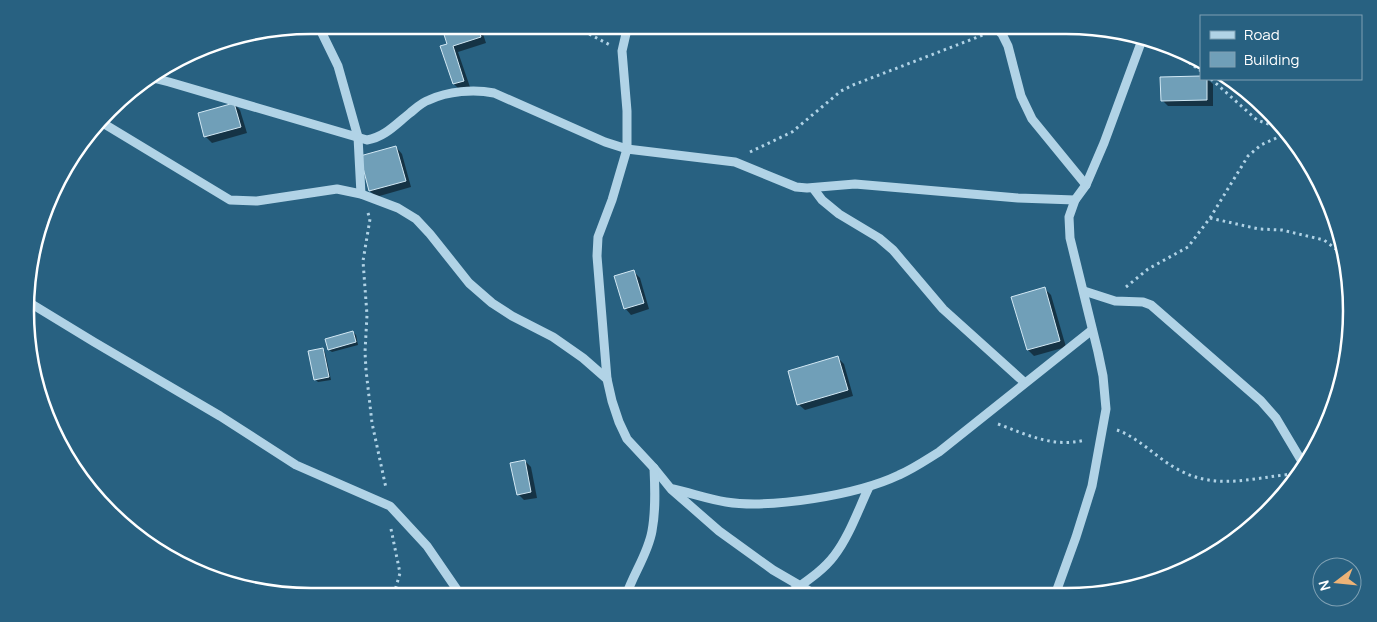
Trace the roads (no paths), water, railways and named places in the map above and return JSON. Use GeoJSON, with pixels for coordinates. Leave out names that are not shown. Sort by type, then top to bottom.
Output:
{"type":"FeatureCollection","features":[{"type":"Feature","properties":{"kind":"street"},"geometry":{"type":"LineString","coordinates":[[322,34],[338,66],[358,137],[360,194]]}},
{"type":"Feature","properties":{"kind":"street"},"geometry":{"type":"LineString","coordinates":[[626,34],[622,51],[627,111],[627,149],[612,200],[598,237],[597,256],[607,379],[612,401],[627,439],[671,489],[719,531],[772,570],[805,588]]}},
{"type":"Feature","properties":{"kind":"street"},"geometry":{"type":"LineString","coordinates":[[1002,34],[1008,46],[1021,96],[1032,119],[1086,185]]}},
{"type":"Feature","properties":{"kind":"street"},"geometry":{"type":"LineString","coordinates":[[1058,588],[1092,486],[1106,409],[1100,360],[1070,238],[1069,217],[1074,200],[1086,185],[1104,143],[1141,44]]}},
{"type":"Feature","properties":{"kind":"street"},"geometry":{"type":"LineString","coordinates":[[158,79],[367,140],[386,133],[428,100],[460,92],[480,90],[494,93],[605,142],[627,149],[735,162],[796,187],[813,188],[855,184],[1018,198],[1074,200]]}},
{"type":"Feature","properties":{"kind":"street"},"geometry":{"type":"LineString","coordinates":[[106,125],[230,200],[248,202],[337,190],[360,194],[398,208],[416,219],[468,283],[492,303],[512,316],[553,337],[583,358],[607,379]]}},
{"type":"Feature","properties":{"kind":"street"},"geometry":{"type":"LineString","coordinates":[[813,188],[822,200],[839,214],[879,238],[943,308],[1024,382]]}},
{"type":"Feature","properties":{"kind":"street"},"geometry":{"type":"LineString","coordinates":[[1084,291],[1115,301],[1143,302],[1151,305],[1261,401],[1276,418],[1301,459]]}},
{"type":"Feature","properties":{"kind":"street"},"geometry":{"type":"LineString","coordinates":[[34,304],[220,416],[296,466],[390,506],[435,556],[456,588]]}},
{"type":"Feature","properties":{"kind":"street"},"geometry":{"type":"LineString","coordinates":[[671,489],[727,502],[759,504],[806,500],[869,487],[898,476],[938,452],[1092,330]]}},
{"type":"Feature","properties":{"kind":"street"},"geometry":{"type":"LineString","coordinates":[[630,588],[645,554],[652,531],[655,490],[654,468]]}},
{"type":"Feature","properties":{"kind":"street"},"geometry":{"type":"LineString","coordinates":[[796,588],[834,556],[869,487]]}}]}
